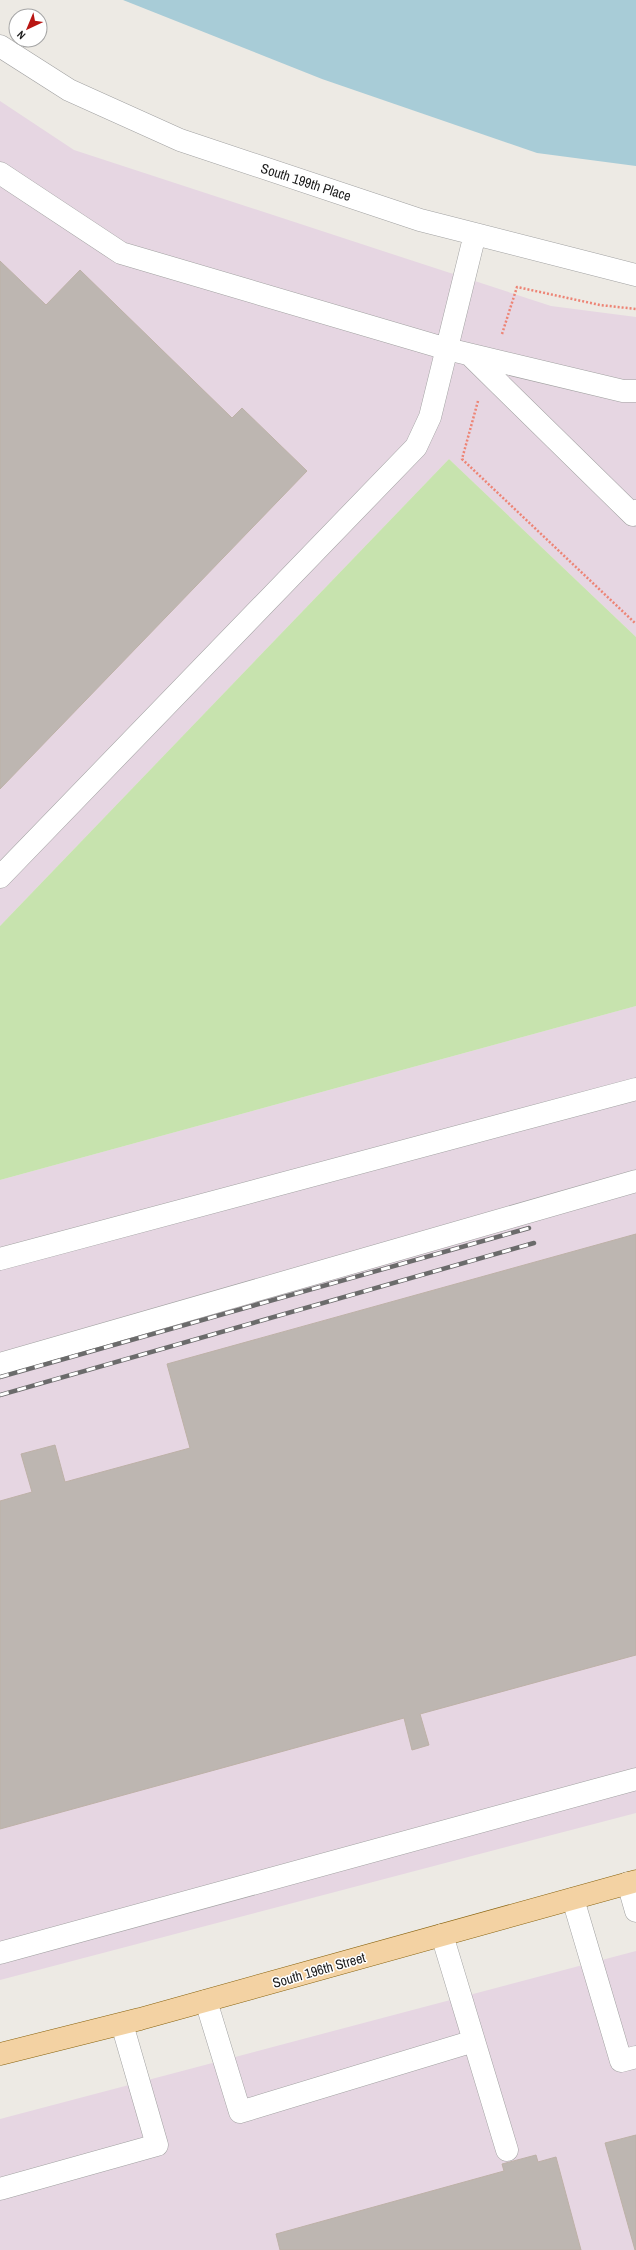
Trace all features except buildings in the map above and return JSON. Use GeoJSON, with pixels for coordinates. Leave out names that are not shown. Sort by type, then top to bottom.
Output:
{"type":"FeatureCollection","features":[{"type":"Feature","properties":{"kind":"main road","name":"South 196th Street"},"geometry":{"type":"LineString","coordinates":[[0,2054],[122,2024],[632,1882]]}},
{"type":"Feature","properties":{"kind":"street","name":"South 199th Place"},"geometry":{"type":"LineString","coordinates":[[0,46],[68,90],[180,140],[420,220],[632,275]]}},
{"type":"Feature","properties":{"kind":"street"},"geometry":{"type":"LineString","coordinates":[[0,173],[121,253],[447,349],[623,391],[636,391]]}},
{"type":"Feature","properties":{"kind":"street"},"geometry":{"type":"LineString","coordinates":[[0,877],[416,447],[430,417],[475,234]]}},
{"type":"Feature","properties":{"kind":"street"},"geometry":{"type":"LineString","coordinates":[[470,354],[633,515],[636,512]]}},
{"type":"Feature","properties":{"kind":"street"},"geometry":{"type":"LineString","coordinates":[[0,1259],[636,1089]]}},
{"type":"Feature","properties":{"kind":"street"},"geometry":{"type":"LineString","coordinates":[[0,1364],[636,1182]]}},
{"type":"Feature","properties":{"kind":"street"},"geometry":{"type":"LineString","coordinates":[[0,1953],[636,1779]]}},
{"type":"Feature","properties":{"kind":"street"},"geometry":{"type":"LineString","coordinates":[[632,1882],[636,1911]]}},
{"type":"Feature","properties":{"kind":"street"},"geometry":{"type":"LineString","coordinates":[[573,1899],[621,2061],[636,2058]]}},
{"type":"Feature","properties":{"kind":"street"},"geometry":{"type":"LineString","coordinates":[[442,1935],[507,2150]]}},
{"type":"Feature","properties":{"kind":"street"},"geometry":{"type":"LineString","coordinates":[[206,2001],[240,2112],[474,2041]]}},
{"type":"Feature","properties":{"kind":"street"},"geometry":{"type":"LineString","coordinates":[[0,2189],[157,2145],[122,2024]]}},
{"type":"Feature","properties":{"kind":"shaded area"},"geometry":{"type":"Polygon","coordinates":[[[0,101],[74,150],[551,306],[636,317],[636,637],[449,459],[0,926],[0,101]]]}},
{"type":"Feature","properties":{"kind":"shaded area"},"geometry":{"type":"Polygon","coordinates":[[[636,1006],[636,1813],[0,1980],[0,1180],[636,1006]]]}},
{"type":"Feature","properties":{"kind":"shaded area"},"geometry":{"type":"Polygon","coordinates":[[[636,1951],[636,2250],[0,2250],[0,2119],[636,1951]]]}},
{"type":"Feature","properties":{"kind":"green space"},"geometry":{"type":"Polygon","coordinates":[[[449,459],[636,637],[636,1006],[0,1180],[0,926],[449,459]]]}},
{"type":"Feature","properties":{"kind":"water"},"geometry":{"type":"Polygon","coordinates":[[[123,0],[636,0],[636,166],[537,153],[322,79],[123,0]]]}},
{"type":"Feature","properties":{"kind":"railway"},"geometry":{"type":"LineString","coordinates":[[0,1377],[529,1228]]}},
{"type":"Feature","properties":{"kind":"railway"},"geometry":{"type":"LineString","coordinates":[[0,1395],[534,1243]]}}]}
